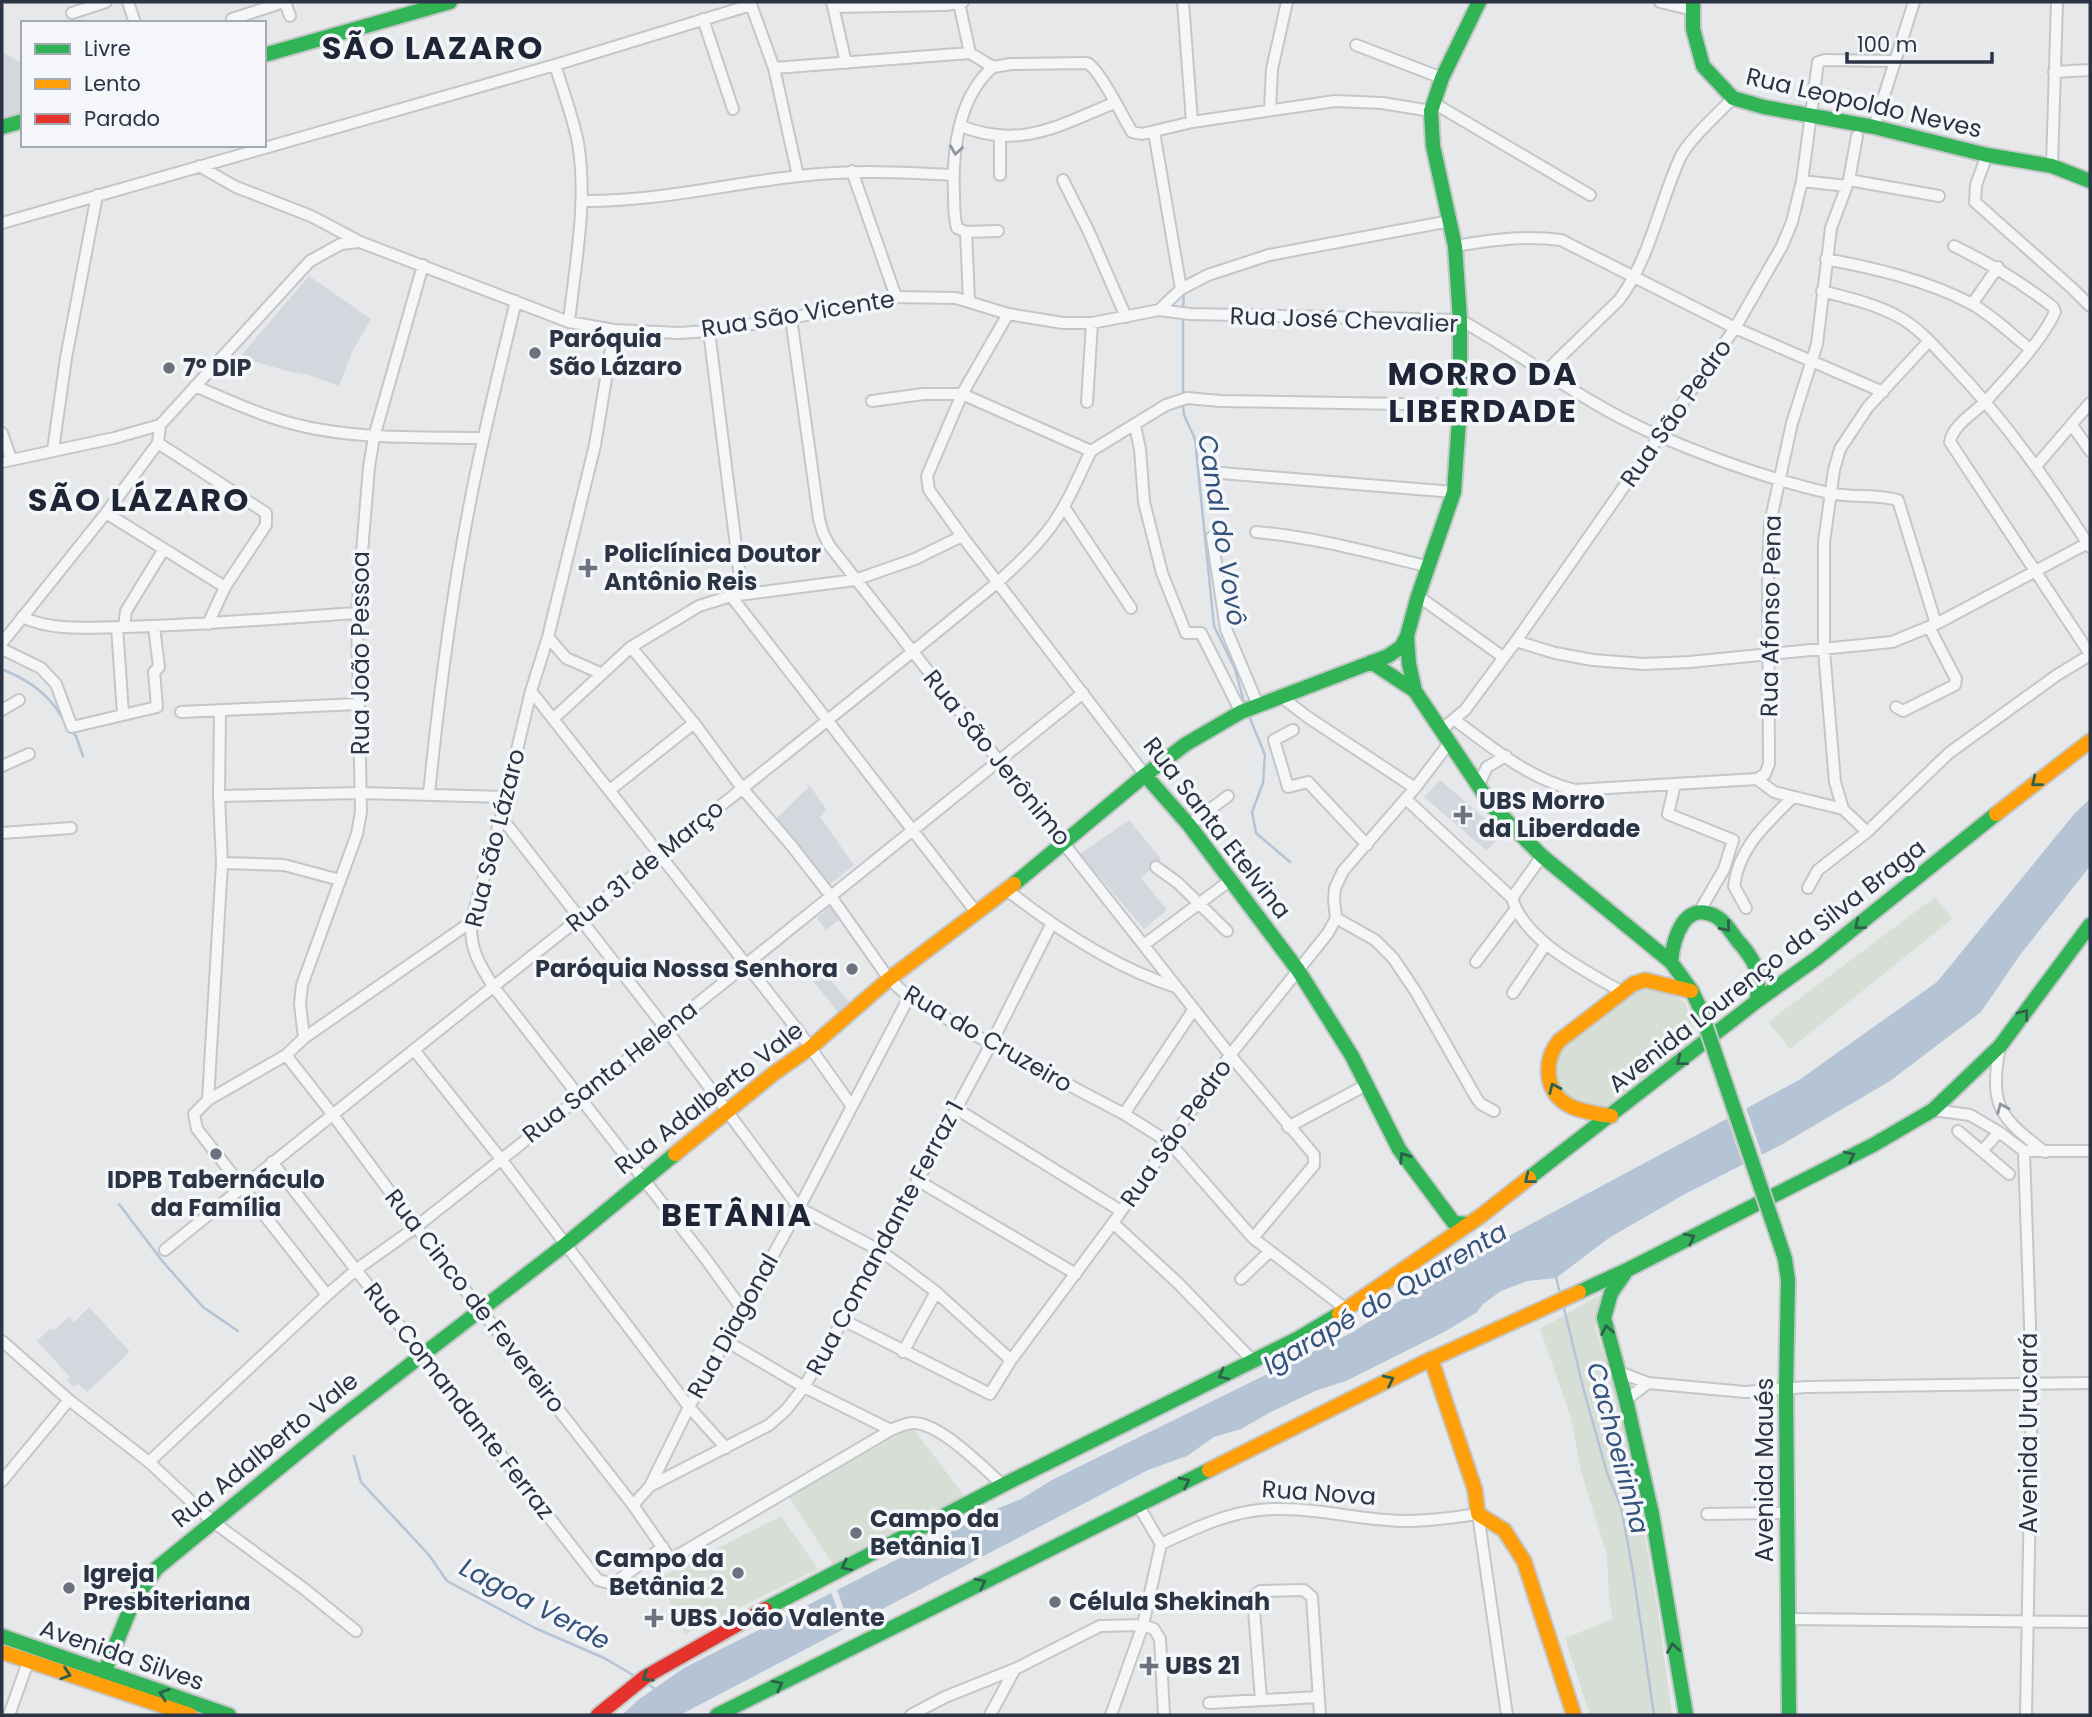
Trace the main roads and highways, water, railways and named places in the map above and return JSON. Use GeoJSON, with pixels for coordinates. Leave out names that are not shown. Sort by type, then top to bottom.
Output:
{"type":"FeatureCollection","features":[{"type":"Feature","properties":{"kind":"water"},"geometry":{"type":"Polygon","coordinates":[[[2090,799],[2090,866],[2020,955],[1981,1012],[1890,1081],[1781,1145],[1683,1195],[1609,1238],[1556,1278],[1527,1281],[1501,1291],[1483,1304],[1476,1313],[1444,1332],[1346,1381],[1315,1391],[1241,1429],[1214,1437],[1187,1456],[1148,1470],[680,1715],[622,1715],[638,1700],[684,1668],[994,1510],[1021,1499],[1052,1480],[1353,1332],[1449,1268],[1799,1080],[1937,982],[2075,813],[2090,799]]]}},
{"type":"Feature","properties":{"kind":"waterway","name":"Canal do Vovô"},"geometry":{"type":"LineString","coordinates":[[1183,310],[1184,292]]}},
{"type":"Feature","properties":{"kind":"waterway","name":"Canal do Vovô"},"geometry":{"type":"LineString","coordinates":[[1183,317],[1183,397]]}},
{"type":"Feature","properties":{"kind":"waterway","name":"Canal do Vovô"},"geometry":{"type":"LineString","coordinates":[[1183,404],[1184,415],[1195,439],[1214,626],[1235,669],[1245,706]]}},
{"type":"Feature","properties":{"kind":"waterway","name":"Lagoa Verde"},"geometry":{"type":"LineString","coordinates":[[4,670],[24,680],[49,699],[67,726]]}},
{"type":"Feature","properties":{"kind":"waterway","name":"Canal do Vovô"},"geometry":{"type":"LineString","coordinates":[[1249,716],[1265,755],[1263,783],[1252,812],[1256,833],[1290,862]]}},
{"type":"Feature","properties":{"kind":"waterway","name":"Lagoa Verde"},"geometry":{"type":"LineString","coordinates":[[71,731],[76,736],[83,756]]}},
{"type":"Feature","properties":{"kind":"waterway","name":"Lagoa Verde"},"geometry":{"type":"LineString","coordinates":[[119,1204],[163,1262],[203,1307],[238,1331]]}},
{"type":"Feature","properties":{"kind":"waterway","name":"Cachoeirinha"},"geometry":{"type":"LineString","coordinates":[[1556,1277],[1560,1294]]}},
{"type":"Feature","properties":{"kind":"waterway","name":"Cachoeirinha"},"geometry":{"type":"LineString","coordinates":[[1563,1304],[1607,1473],[1621,1507],[1654,1715]]}},
{"type":"Feature","properties":{"kind":"waterway","name":"Lagoa Verde"},"geometry":{"type":"LineString","coordinates":[[354,1456],[361,1482],[429,1555],[447,1581],[535,1628],[604,1658],[633,1675]]}},
{"type":"Feature","properties":{"kind":"waterway","name":"Lagoa Verde"},"geometry":{"type":"LineString","coordinates":[[649,1685],[657,1690]]}},
{"type":"Feature","properties":{"kind":"place","name":"Paróquia São Lázaro"},"geometry":{"type":"Point","coordinates":[535,353]}},
{"type":"Feature","properties":{"kind":"place","name":"7º DIP"},"geometry":{"type":"Point","coordinates":[169,368]}},
{"type":"Feature","properties":{"kind":"place","name":"Policlínica Doutor Antônio Reis"},"geometry":{"type":"Point","coordinates":[588,568]}},
{"type":"Feature","properties":{"kind":"place","name":"UBS Morro da Liberdade"},"geometry":{"type":"Point","coordinates":[1463,815]}},
{"type":"Feature","properties":{"kind":"place","name":"Paróquia Nossa Senhora"},"geometry":{"type":"Point","coordinates":[852,969]}},
{"type":"Feature","properties":{"kind":"place","name":"IDPB Tabernáculo da Família"},"geometry":{"type":"Point","coordinates":[216,1154]}},
{"type":"Feature","properties":{"kind":"place","name":"Campo da Betânia 1"},"geometry":{"type":"Point","coordinates":[856,1533]}},
{"type":"Feature","properties":{"kind":"place","name":"Campo da Betânia 2"},"geometry":{"type":"Point","coordinates":[738,1573]}},
{"type":"Feature","properties":{"kind":"place","name":"Igreja Presbiteriana"},"geometry":{"type":"Point","coordinates":[69,1588]}},
{"type":"Feature","properties":{"kind":"place","name":"Célula Shekinah"},"geometry":{"type":"Point","coordinates":[1055,1602]}},
{"type":"Feature","properties":{"kind":"place","name":"UBS João Valente"},"geometry":{"type":"Point","coordinates":[654,1618]}},
{"type":"Feature","properties":{"kind":"place","name":"UBS 21"},"geometry":{"type":"Point","coordinates":[1149,1666]}},
{"type":"Feature","properties":{"kind":"district","name":"SÃO LAZARO"},"geometry":{"type":"Point","coordinates":[433,48]}},
{"type":"Feature","properties":{"kind":"district","name":"MORRO DA LIBERDADE"},"geometry":{"type":"Point","coordinates":[1483,392]}},
{"type":"Feature","properties":{"kind":"district","name":"SÃO LÁZARO"},"geometry":{"type":"Point","coordinates":[139,500]}},
{"type":"Feature","properties":{"kind":"district","name":"BETÂNIA"},"geometry":{"type":"Point","coordinates":[737,1215]}},
{"type":"Feature","properties":{"kind":"water label","name":"Igarapé do Quarenta"},"geometry":{"type":"Point","coordinates":[1385,1298]}}]}
